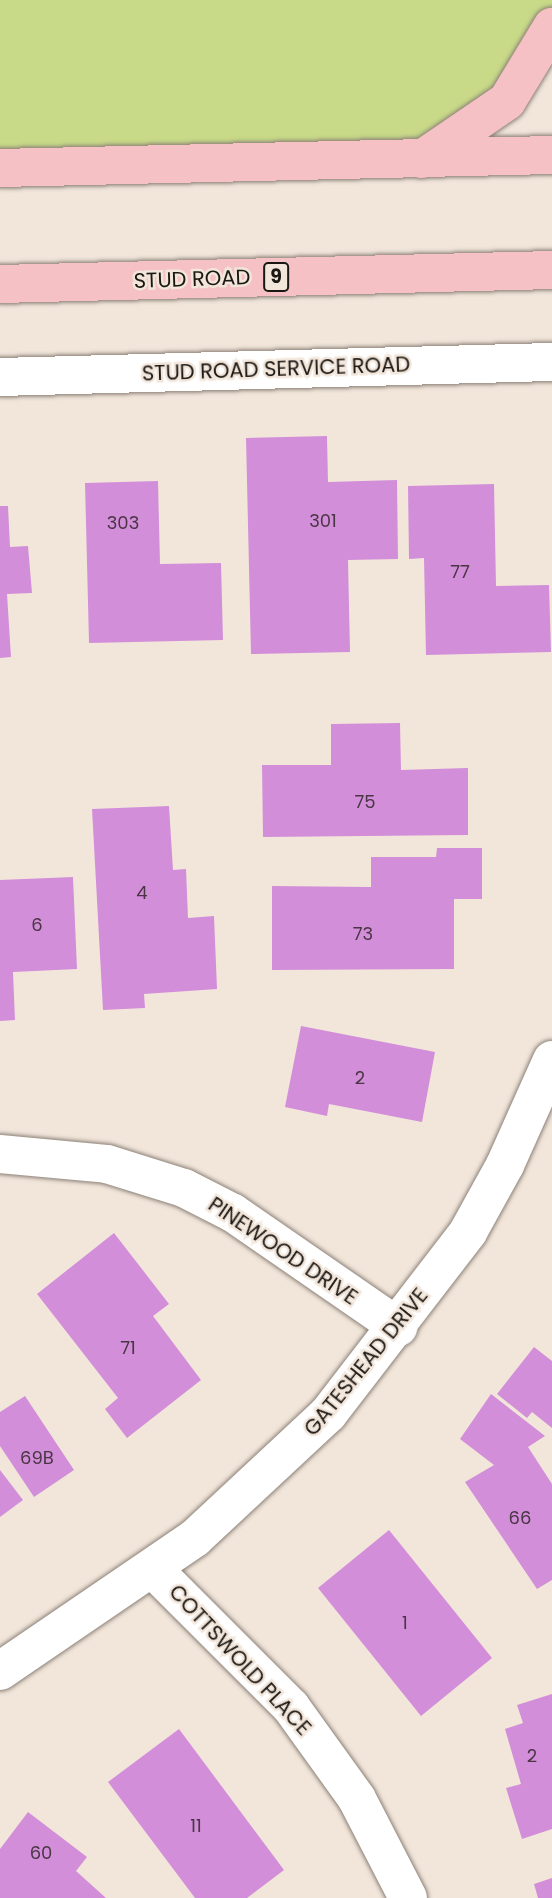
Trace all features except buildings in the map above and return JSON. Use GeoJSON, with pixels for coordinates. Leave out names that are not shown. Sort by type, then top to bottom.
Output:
{"type":"FeatureCollection","features":[{"type":"Feature","properties":{"kind":"main road"},"geometry":{"type":"LineString","coordinates":[[422,159],[507,101],[552,27]]}},
{"type":"Feature","properties":{"kind":"main road"},"geometry":{"type":"LineString","coordinates":[[0,169],[552,155]]}},
{"type":"Feature","properties":{"kind":"main road","name":"STUD ROAD"},"geometry":{"type":"LineString","coordinates":[[0,284],[552,270]]}},
{"type":"Feature","properties":{"kind":"street","name":"STUD ROAD SERVICE ROAD"},"geometry":{"type":"LineString","coordinates":[[0,377],[552,362]]}},
{"type":"Feature","properties":{"kind":"street","name":"GATESHEAD DRIVE"},"geometry":{"type":"LineString","coordinates":[[0,1671],[153,1569],[276,1466],[328,1414],[398,1327],[468,1232],[505,1165],[552,1060]]}},
{"type":"Feature","properties":{"kind":"street","name":"PINEWOOD DRIVE"},"geometry":{"type":"LineString","coordinates":[[0,1154],[107,1164],[184,1188],[233,1213],[398,1327]]}},
{"type":"Feature","properties":{"kind":"street","name":"COTTSWOLD PLACE"},"geometry":{"type":"LineString","coordinates":[[153,1569],[291,1707],[357,1800],[408,1898]]}},
{"type":"Feature","properties":{"kind":"green space"},"geometry":{"type":"Polygon","coordinates":[[[0,0],[552,0],[552,27],[516,91],[422,159],[0,168],[0,0]]]}}]}
